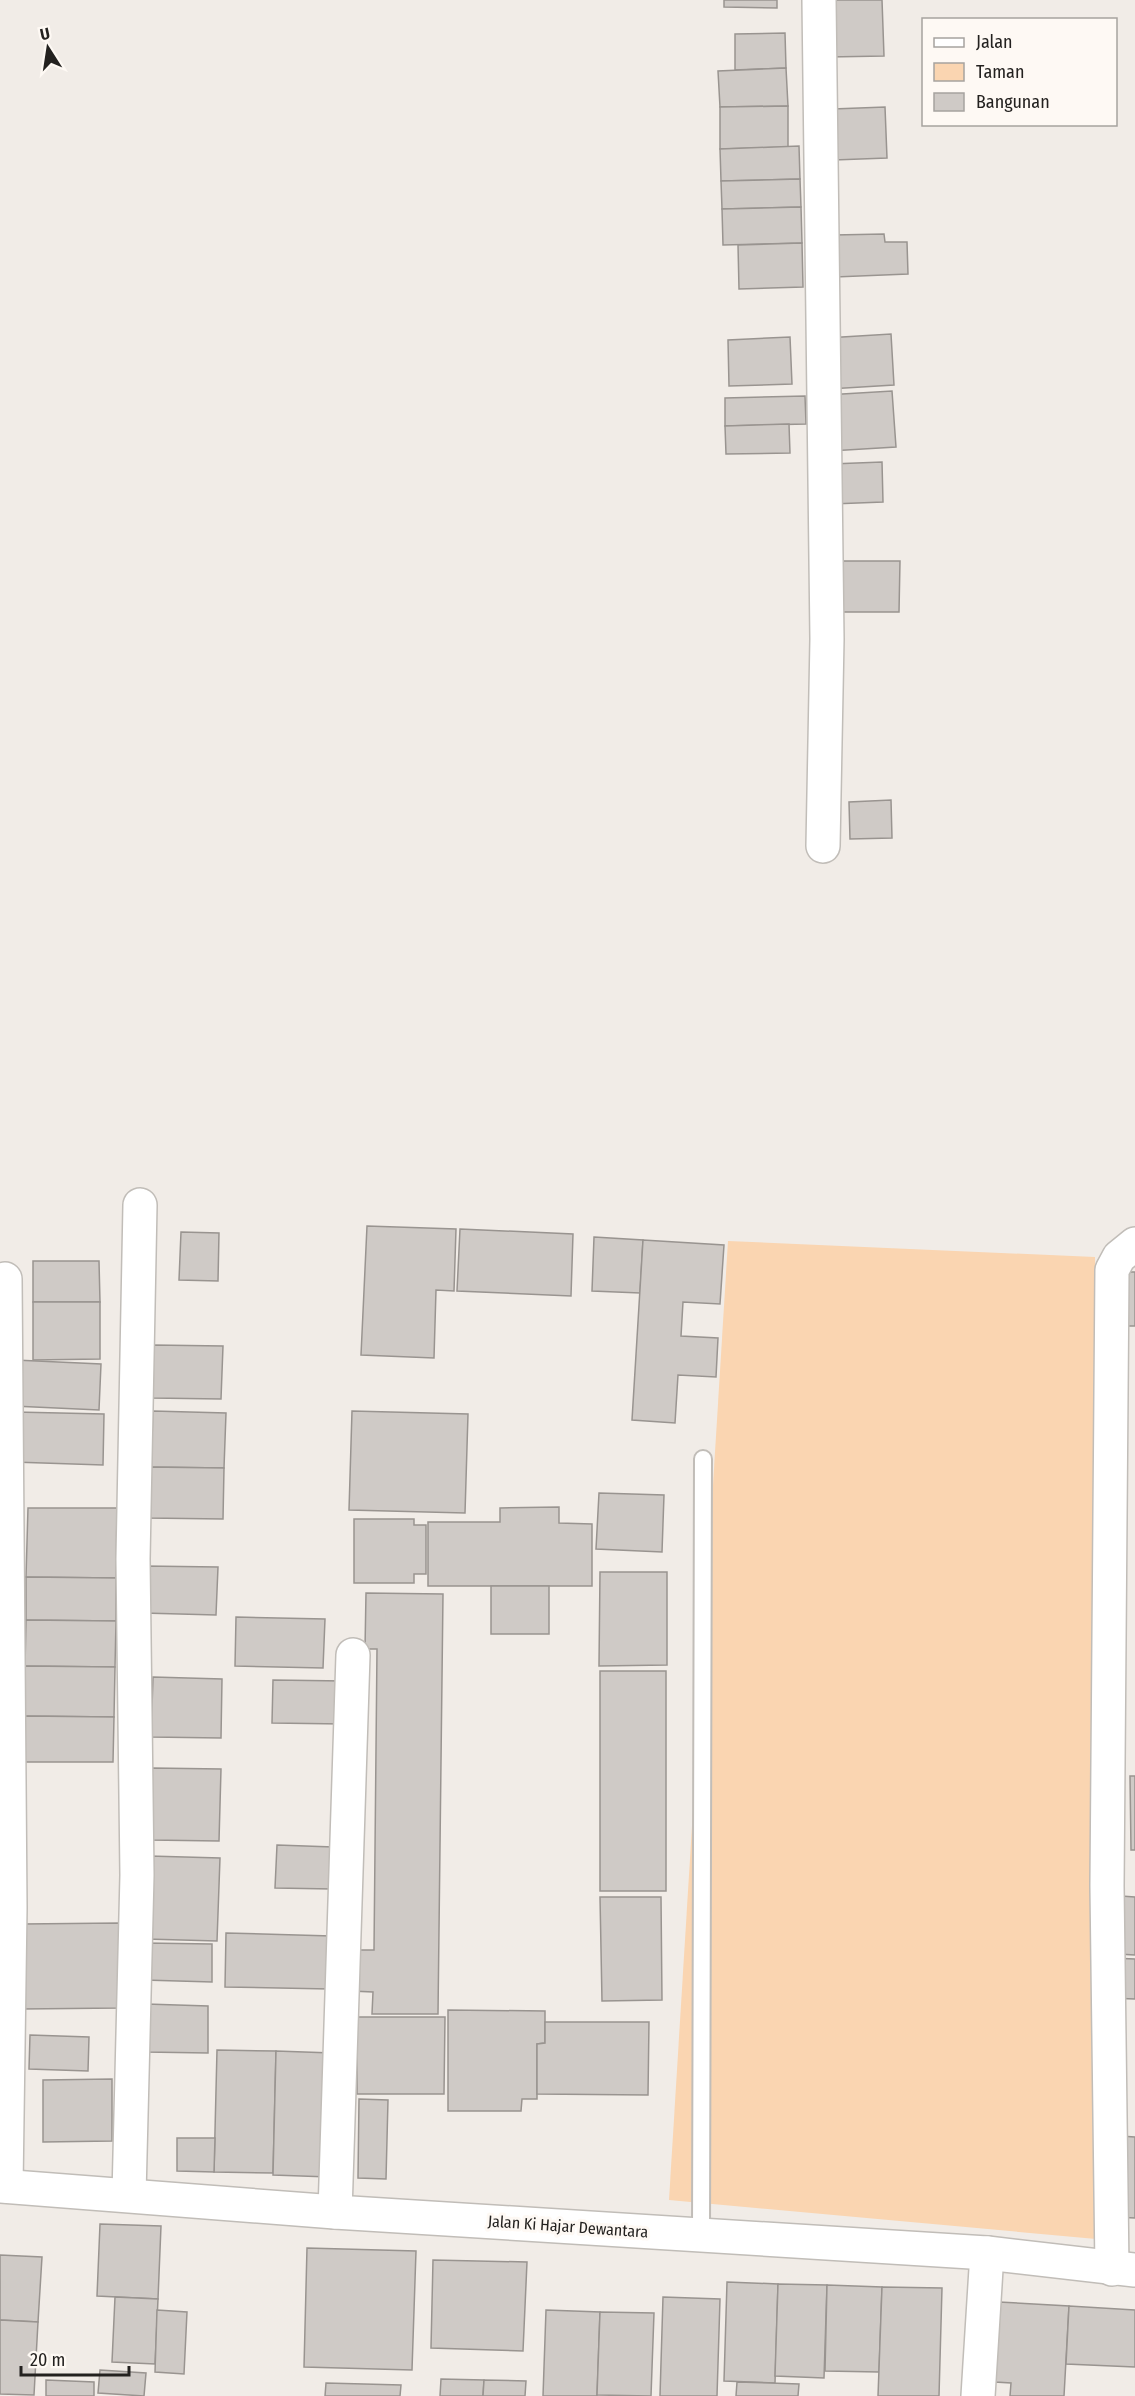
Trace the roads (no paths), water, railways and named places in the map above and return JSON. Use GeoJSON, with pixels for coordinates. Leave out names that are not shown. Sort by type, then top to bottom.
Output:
{"type":"FeatureCollection","features":[{"type":"Feature","properties":{"kind":"street"},"geometry":{"type":"LineString","coordinates":[[819,0],[827,639],[823,846]]}},
{"type":"Feature","properties":{"kind":"street"},"geometry":{"type":"LineString","coordinates":[[129,2195],[137,1875],[133,1559],[140,1205]]}},
{"type":"Feature","properties":{"kind":"street"},"geometry":{"type":"LineString","coordinates":[[1124,2270],[1107,1886],[1113,1270],[1119,1257],[1135,1244]]}},
{"type":"Feature","properties":{"kind":"street"},"geometry":{"type":"LineString","coordinates":[[3,2186],[10,1908],[5,1279]]}},
{"type":"Feature","properties":{"kind":"street"},"geometry":{"type":"LineString","coordinates":[[335,2212],[353,1654]]}},
{"type":"Feature","properties":{"kind":"street","name":"Jalan Ki Hajar Dewantara"},"geometry":{"type":"LineString","coordinates":[[3,2186],[335,2212],[987,2253],[1124,2270]]}},
{"type":"Feature","properties":{"kind":"street"},"geometry":{"type":"LineString","coordinates":[[978,2396],[987,2253]]}},
{"type":"Feature","properties":{"kind":"lane"},"geometry":{"type":"LineString","coordinates":[[701,2235],[703,1459]]}}]}
